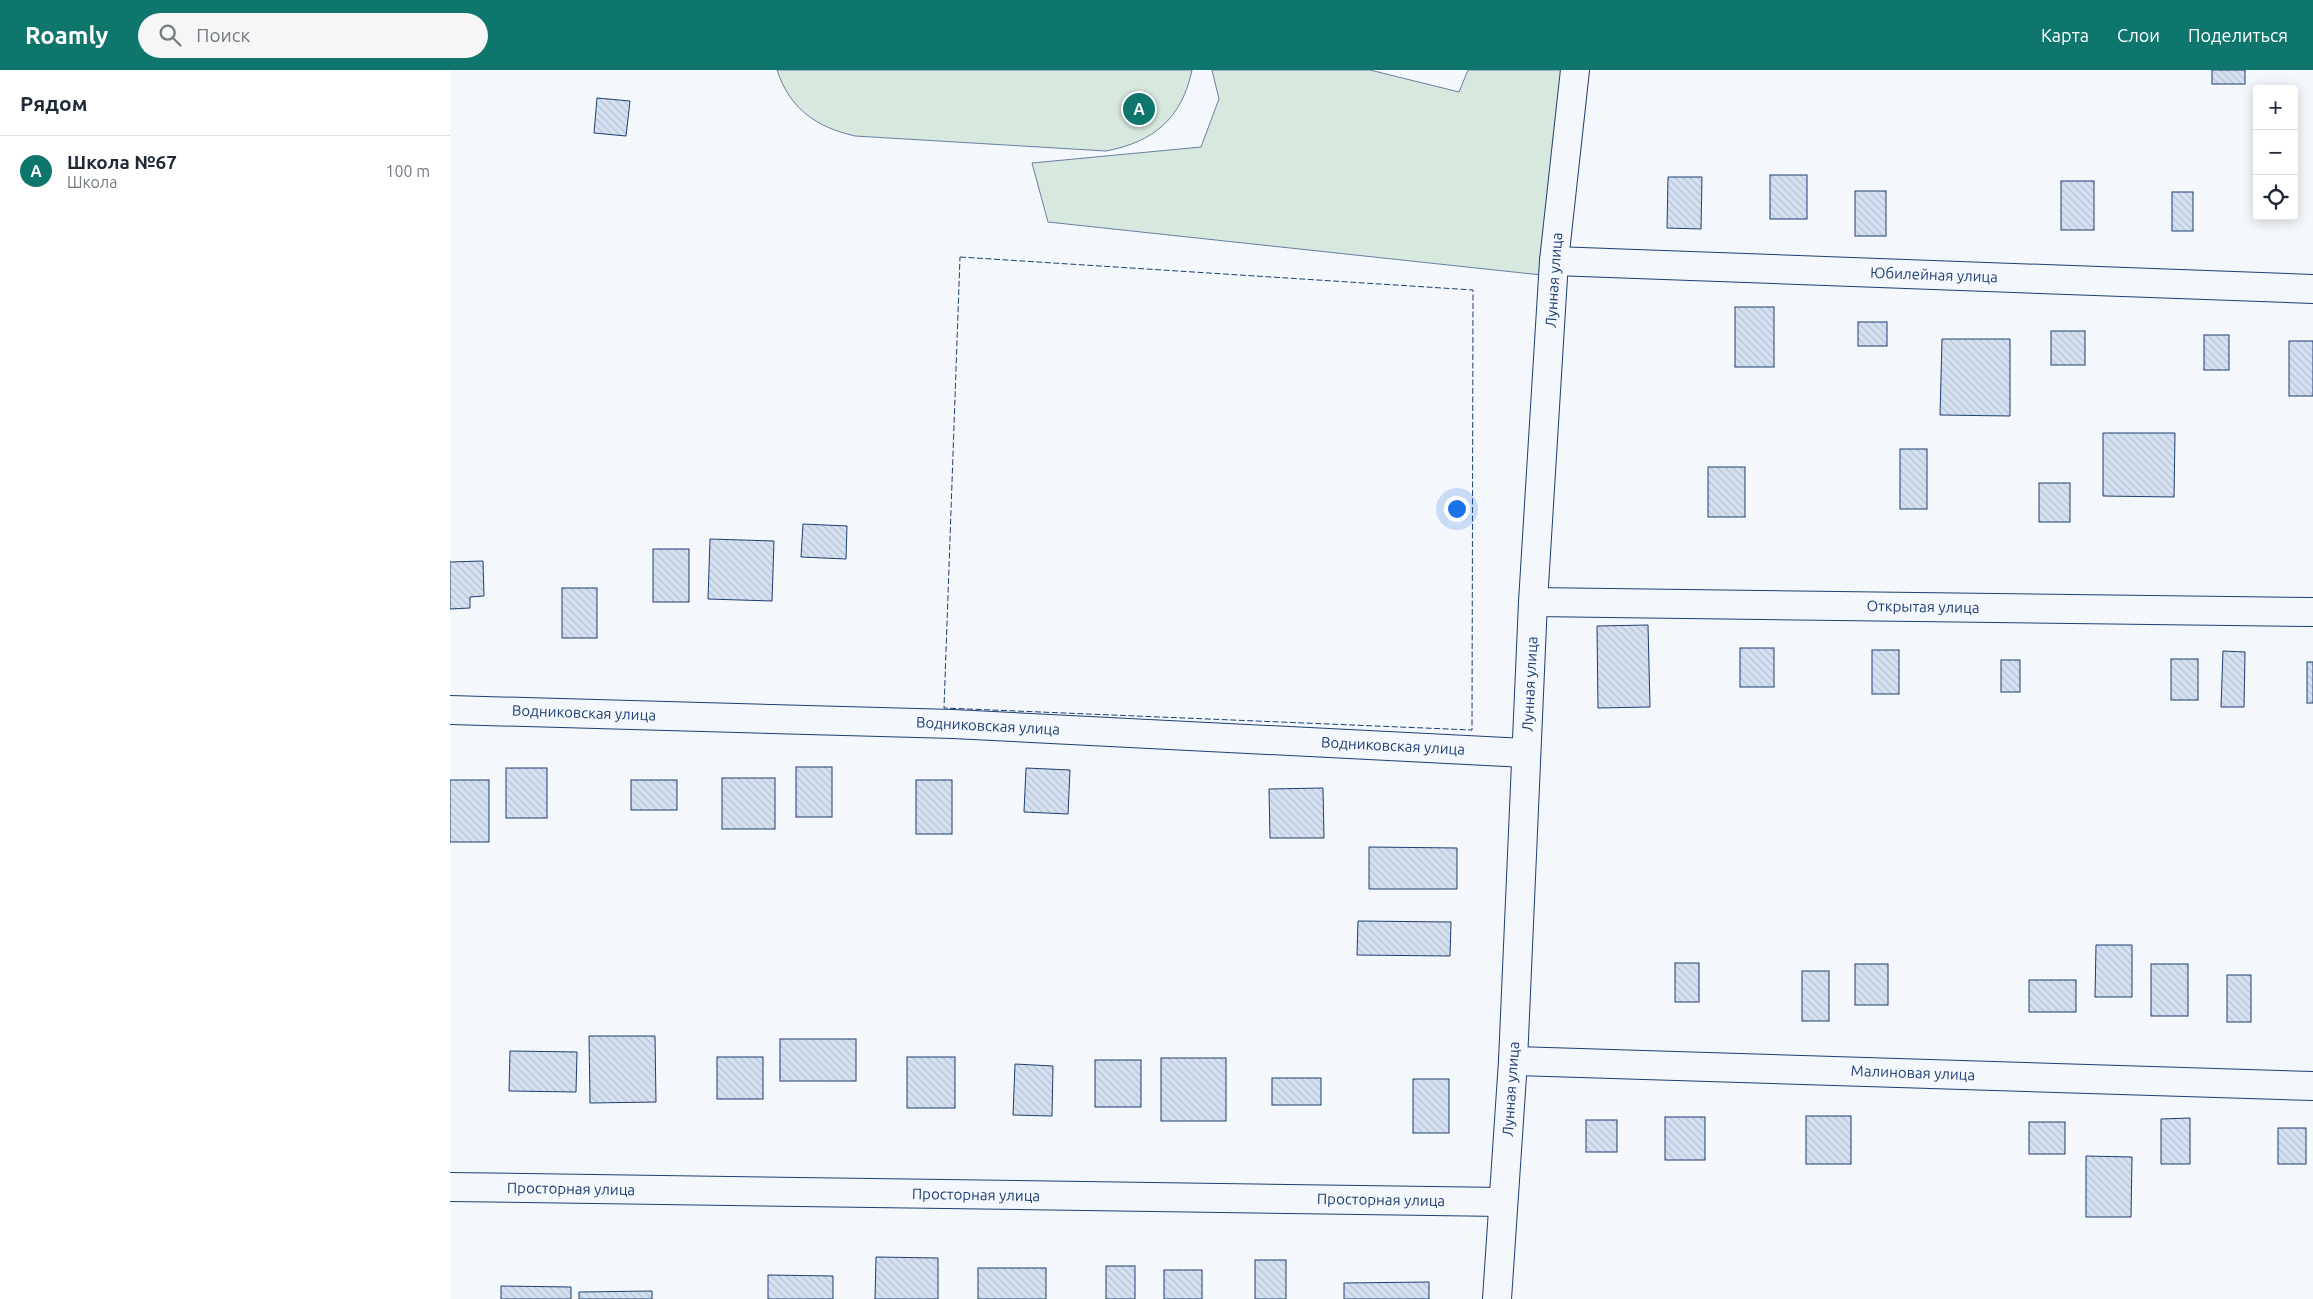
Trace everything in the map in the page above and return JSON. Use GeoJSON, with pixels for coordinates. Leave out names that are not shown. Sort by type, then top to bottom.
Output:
{"type":"FeatureCollection","features":[{"type":"Feature","properties":{"kind":"street","name":"Лунная улица"},"geometry":{"type":"LineString","coordinates":[[1497,1299],[1513,1060],[1526,753],[1554,261],[1575,70]]}},
{"type":"Feature","properties":{"kind":"street","name":"Юбилейная улица"},"geometry":{"type":"LineString","coordinates":[[1554,261],[2313,289]]}},
{"type":"Feature","properties":{"kind":"street","name":"Открытая улица"},"geometry":{"type":"LineString","coordinates":[[1534,602],[2313,612]]}},
{"type":"Feature","properties":{"kind":"street","name":"Водниковская улица"},"geometry":{"type":"LineString","coordinates":[[450,710],[952,724],[1526,753]]}},
{"type":"Feature","properties":{"kind":"street","name":"Малиновая улица"},"geometry":{"type":"LineString","coordinates":[[1513,1060],[2313,1086]]}},
{"type":"Feature","properties":{"kind":"street","name":"Просторная улица"},"geometry":{"type":"LineString","coordinates":[[450,1187],[1503,1202]]}},
{"type":"Feature","properties":{"kind":"shaded area"},"geometry":{"type":"Polygon","coordinates":[[[777,70],[1192,70],[1181,102],[1163,125],[1152,134],[1138,141],[1106,151],[855,136],[828,127],[806,114],[789,96],[777,70]]]}},
{"type":"Feature","properties":{"kind":"shaded area"},"geometry":{"type":"Polygon","coordinates":[[[1212,70],[1370,70],[1459,92],[1468,70],[1569,70],[1560,277],[1048,222],[1032,163],[1201,147],[1219,99],[1212,70]]]}},
{"type":"Feature","properties":{"kind":"building"},"geometry":{"type":"Polygon","coordinates":[[[2212,70],[2245,70],[2245,84],[2212,84],[2212,70]]]}},
{"type":"Feature","properties":{"kind":"building"},"geometry":{"type":"Polygon","coordinates":[[[597,98],[630,101],[626,136],[594,133],[597,98]]]}},
{"type":"Feature","properties":{"kind":"building"},"geometry":{"type":"Polygon","coordinates":[[[1770,175],[1807,175],[1807,219],[1770,219],[1770,175]]]}},
{"type":"Feature","properties":{"kind":"building"},"geometry":{"type":"Polygon","coordinates":[[[1668,177],[1702,177],[1701,229],[1667,228],[1668,177]]]}},
{"type":"Feature","properties":{"kind":"building"},"geometry":{"type":"Polygon","coordinates":[[[2061,181],[2094,181],[2094,230],[2061,230],[2061,181]]]}},
{"type":"Feature","properties":{"kind":"building"},"geometry":{"type":"Polygon","coordinates":[[[1855,191],[1886,191],[1886,236],[1855,236],[1855,191]]]}},
{"type":"Feature","properties":{"kind":"building"},"geometry":{"type":"Polygon","coordinates":[[[2172,192],[2193,192],[2193,231],[2172,231],[2172,192]]]}},
{"type":"Feature","properties":{"kind":"building"},"geometry":{"type":"Polygon","coordinates":[[[1735,307],[1774,307],[1774,367],[1735,367],[1735,307]]]}},
{"type":"Feature","properties":{"kind":"building"},"geometry":{"type":"Polygon","coordinates":[[[1858,322],[1887,322],[1887,346],[1858,346],[1858,322]]]}},
{"type":"Feature","properties":{"kind":"building"},"geometry":{"type":"Polygon","coordinates":[[[2051,331],[2085,331],[2085,365],[2051,365],[2051,331]]]}},
{"type":"Feature","properties":{"kind":"building"},"geometry":{"type":"Polygon","coordinates":[[[2204,335],[2229,335],[2229,370],[2204,370],[2204,335]]]}},
{"type":"Feature","properties":{"kind":"building"},"geometry":{"type":"Polygon","coordinates":[[[1942,339],[2010,339],[2010,416],[1940,415],[1942,339]]]}},
{"type":"Feature","properties":{"kind":"building"},"geometry":{"type":"Polygon","coordinates":[[[2289,341],[2313,341],[2313,396],[2289,396],[2289,341]]]}},
{"type":"Feature","properties":{"kind":"building"},"geometry":{"type":"Polygon","coordinates":[[[2103,433],[2175,433],[2174,497],[2103,496],[2103,433]]]}},
{"type":"Feature","properties":{"kind":"building"},"geometry":{"type":"Polygon","coordinates":[[[1900,449],[1927,449],[1927,509],[1900,509],[1900,449]]]}},
{"type":"Feature","properties":{"kind":"building"},"geometry":{"type":"Polygon","coordinates":[[[1708,467],[1745,467],[1745,517],[1708,517],[1708,467]]]}},
{"type":"Feature","properties":{"kind":"building"},"geometry":{"type":"Polygon","coordinates":[[[2039,483],[2070,483],[2070,522],[2039,522],[2039,483]]]}},
{"type":"Feature","properties":{"kind":"building"},"geometry":{"type":"Polygon","coordinates":[[[803,524],[847,526],[846,559],[801,557],[803,524]]]}},
{"type":"Feature","properties":{"kind":"building"},"geometry":{"type":"Polygon","coordinates":[[[710,539],[774,541],[772,601],[708,599],[710,539]]]}},
{"type":"Feature","properties":{"kind":"building"},"geometry":{"type":"Polygon","coordinates":[[[653,549],[689,549],[689,602],[653,602],[653,549]]]}},
{"type":"Feature","properties":{"kind":"building"},"geometry":{"type":"Polygon","coordinates":[[[483,561],[484,596],[470,597],[470,608],[450,609],[450,562],[483,561]]]}},
{"type":"Feature","properties":{"kind":"building"},"geometry":{"type":"Polygon","coordinates":[[[562,588],[597,588],[597,638],[562,638],[562,588]]]}},
{"type":"Feature","properties":{"kind":"building"},"geometry":{"type":"Polygon","coordinates":[[[1648,625],[1650,707],[1598,708],[1597,626],[1648,625]]]}},
{"type":"Feature","properties":{"kind":"building"},"geometry":{"type":"Polygon","coordinates":[[[1740,648],[1774,648],[1774,687],[1740,687],[1740,648]]]}},
{"type":"Feature","properties":{"kind":"building"},"geometry":{"type":"Polygon","coordinates":[[[1872,650],[1899,650],[1899,694],[1872,694],[1872,650]]]}},
{"type":"Feature","properties":{"kind":"building"},"geometry":{"type":"Polygon","coordinates":[[[2223,651],[2245,652],[2244,707],[2221,707],[2223,651]]]}},
{"type":"Feature","properties":{"kind":"building"},"geometry":{"type":"Polygon","coordinates":[[[2171,659],[2198,659],[2198,700],[2171,700],[2171,659]]]}},
{"type":"Feature","properties":{"kind":"building"},"geometry":{"type":"Polygon","coordinates":[[[2001,660],[2020,660],[2020,692],[2001,692],[2001,660]]]}},
{"type":"Feature","properties":{"kind":"building"},"geometry":{"type":"Polygon","coordinates":[[[2307,662],[2313,662],[2313,703],[2307,703],[2307,662]]]}},
{"type":"Feature","properties":{"kind":"building"},"geometry":{"type":"Polygon","coordinates":[[[796,767],[832,767],[832,817],[796,817],[796,767]]]}},
{"type":"Feature","properties":{"kind":"building"},"geometry":{"type":"Polygon","coordinates":[[[506,768],[547,768],[547,818],[506,818],[506,768]]]}},
{"type":"Feature","properties":{"kind":"building"},"geometry":{"type":"Polygon","coordinates":[[[1026,768],[1070,770],[1068,814],[1024,812],[1026,768]]]}},
{"type":"Feature","properties":{"kind":"building"},"geometry":{"type":"Polygon","coordinates":[[[722,778],[775,778],[775,829],[722,829],[722,778]]]}},
{"type":"Feature","properties":{"kind":"building"},"geometry":{"type":"Polygon","coordinates":[[[450,780],[489,780],[489,842],[450,842],[450,780]]]}},
{"type":"Feature","properties":{"kind":"building"},"geometry":{"type":"Polygon","coordinates":[[[631,780],[677,780],[677,810],[631,810],[631,780]]]}},
{"type":"Feature","properties":{"kind":"building"},"geometry":{"type":"Polygon","coordinates":[[[916,780],[952,780],[952,834],[916,834],[916,780]]]}},
{"type":"Feature","properties":{"kind":"building"},"geometry":{"type":"Polygon","coordinates":[[[1323,788],[1324,838],[1270,838],[1269,789],[1323,788]]]}},
{"type":"Feature","properties":{"kind":"building"},"geometry":{"type":"Polygon","coordinates":[[[1369,847],[1457,848],[1457,889],[1369,889],[1369,847]]]}},
{"type":"Feature","properties":{"kind":"building"},"geometry":{"type":"Polygon","coordinates":[[[1358,921],[1451,922],[1450,956],[1357,955],[1358,921]]]}},
{"type":"Feature","properties":{"kind":"building"},"geometry":{"type":"Polygon","coordinates":[[[2096,945],[2132,945],[2132,997],[2095,997],[2096,945]]]}},
{"type":"Feature","properties":{"kind":"building"},"geometry":{"type":"Polygon","coordinates":[[[1675,963],[1699,963],[1699,1002],[1675,1002],[1675,963]]]}},
{"type":"Feature","properties":{"kind":"building"},"geometry":{"type":"Polygon","coordinates":[[[1855,964],[1888,964],[1888,1005],[1855,1005],[1855,964]]]}},
{"type":"Feature","properties":{"kind":"building"},"geometry":{"type":"Polygon","coordinates":[[[2151,964],[2188,964],[2188,1016],[2151,1016],[2151,964]]]}},
{"type":"Feature","properties":{"kind":"building"},"geometry":{"type":"Polygon","coordinates":[[[1802,971],[1829,971],[1829,1021],[1802,1021],[1802,971]]]}},
{"type":"Feature","properties":{"kind":"building"},"geometry":{"type":"Polygon","coordinates":[[[2227,975],[2251,975],[2251,1022],[2227,1022],[2227,975]]]}},
{"type":"Feature","properties":{"kind":"building"},"geometry":{"type":"Polygon","coordinates":[[[2029,980],[2076,980],[2076,1012],[2029,1012],[2029,980]]]}},
{"type":"Feature","properties":{"kind":"building"},"geometry":{"type":"Polygon","coordinates":[[[589,1036],[655,1036],[656,1102],[590,1103],[589,1036]]]}},
{"type":"Feature","properties":{"kind":"building"},"geometry":{"type":"Polygon","coordinates":[[[780,1039],[856,1039],[856,1081],[780,1081],[780,1039]]]}},
{"type":"Feature","properties":{"kind":"building"},"geometry":{"type":"Polygon","coordinates":[[[510,1051],[577,1052],[576,1092],[509,1091],[510,1051]]]}},
{"type":"Feature","properties":{"kind":"building"},"geometry":{"type":"Polygon","coordinates":[[[717,1057],[763,1057],[763,1099],[717,1099],[717,1057]]]}},
{"type":"Feature","properties":{"kind":"building"},"geometry":{"type":"Polygon","coordinates":[[[907,1057],[955,1057],[955,1108],[907,1108],[907,1057]]]}},
{"type":"Feature","properties":{"kind":"building"},"geometry":{"type":"Polygon","coordinates":[[[1161,1058],[1226,1058],[1226,1121],[1161,1121],[1161,1058]]]}},
{"type":"Feature","properties":{"kind":"building"},"geometry":{"type":"Polygon","coordinates":[[[1095,1060],[1141,1060],[1141,1107],[1095,1107],[1095,1060]]]}},
{"type":"Feature","properties":{"kind":"building"},"geometry":{"type":"Polygon","coordinates":[[[1015,1064],[1053,1066],[1052,1116],[1013,1115],[1015,1064]]]}},
{"type":"Feature","properties":{"kind":"building"},"geometry":{"type":"Polygon","coordinates":[[[1272,1078],[1321,1078],[1321,1105],[1272,1105],[1272,1078]]]}},
{"type":"Feature","properties":{"kind":"building"},"geometry":{"type":"Polygon","coordinates":[[[1413,1079],[1449,1079],[1449,1133],[1413,1133],[1413,1079]]]}},
{"type":"Feature","properties":{"kind":"building"},"geometry":{"type":"Polygon","coordinates":[[[1806,1116],[1851,1116],[1851,1164],[1806,1164],[1806,1116]]]}},
{"type":"Feature","properties":{"kind":"building"},"geometry":{"type":"Polygon","coordinates":[[[1665,1117],[1705,1117],[1705,1160],[1665,1160],[1665,1117]]]}},
{"type":"Feature","properties":{"kind":"building"},"geometry":{"type":"Polygon","coordinates":[[[2190,1118],[2190,1164],[2161,1164],[2161,1119],[2190,1118]]]}},
{"type":"Feature","properties":{"kind":"building"},"geometry":{"type":"Polygon","coordinates":[[[1586,1120],[1617,1120],[1617,1152],[1586,1152],[1586,1120]]]}},
{"type":"Feature","properties":{"kind":"building"},"geometry":{"type":"Polygon","coordinates":[[[2029,1122],[2065,1122],[2065,1154],[2029,1154],[2029,1122]]]}},
{"type":"Feature","properties":{"kind":"building"},"geometry":{"type":"Polygon","coordinates":[[[2278,1128],[2306,1128],[2306,1164],[2278,1164],[2278,1128]]]}},
{"type":"Feature","properties":{"kind":"building"},"geometry":{"type":"Polygon","coordinates":[[[2086,1156],[2132,1157],[2131,1217],[2086,1217],[2086,1156]]]}},
{"type":"Feature","properties":{"kind":"building"},"geometry":{"type":"Polygon","coordinates":[[[876,1257],[938,1258],[938,1299],[875,1299],[876,1257]]]}},
{"type":"Feature","properties":{"kind":"building"},"geometry":{"type":"Polygon","coordinates":[[[1255,1260],[1286,1260],[1286,1299],[1255,1299],[1255,1260]]]}},
{"type":"Feature","properties":{"kind":"building"},"geometry":{"type":"Polygon","coordinates":[[[1106,1266],[1135,1266],[1135,1299],[1106,1299],[1106,1266]]]}},
{"type":"Feature","properties":{"kind":"building"},"geometry":{"type":"Polygon","coordinates":[[[978,1268],[1046,1268],[1046,1299],[978,1299],[978,1268]]]}},
{"type":"Feature","properties":{"kind":"building"},"geometry":{"type":"Polygon","coordinates":[[[1164,1270],[1202,1270],[1202,1299],[1164,1299],[1164,1270]]]}},
{"type":"Feature","properties":{"kind":"building"},"geometry":{"type":"Polygon","coordinates":[[[768,1275],[833,1276],[833,1299],[768,1299],[768,1275]]]}},
{"type":"Feature","properties":{"kind":"building"},"geometry":{"type":"Polygon","coordinates":[[[1429,1282],[1429,1299],[1344,1299],[1344,1283],[1429,1282]]]}},
{"type":"Feature","properties":{"kind":"building"},"geometry":{"type":"Polygon","coordinates":[[[501,1286],[571,1287],[571,1299],[501,1299],[501,1286]]]}},
{"type":"Feature","properties":{"kind":"building"},"geometry":{"type":"Polygon","coordinates":[[[652,1291],[652,1299],[579,1299],[579,1292],[652,1291]]]}},
{"type":"Feature","properties":{"kind":"fence"},"geometry":{"type":"LineString","coordinates":[[960,257],[1473,290],[1472,730],[944,708],[960,257]]}},
{"type":"Feature","properties":{"kind":"place","name":"Школа №67"},"geometry":{"type":"Point","coordinates":[1139,109]}}]}
